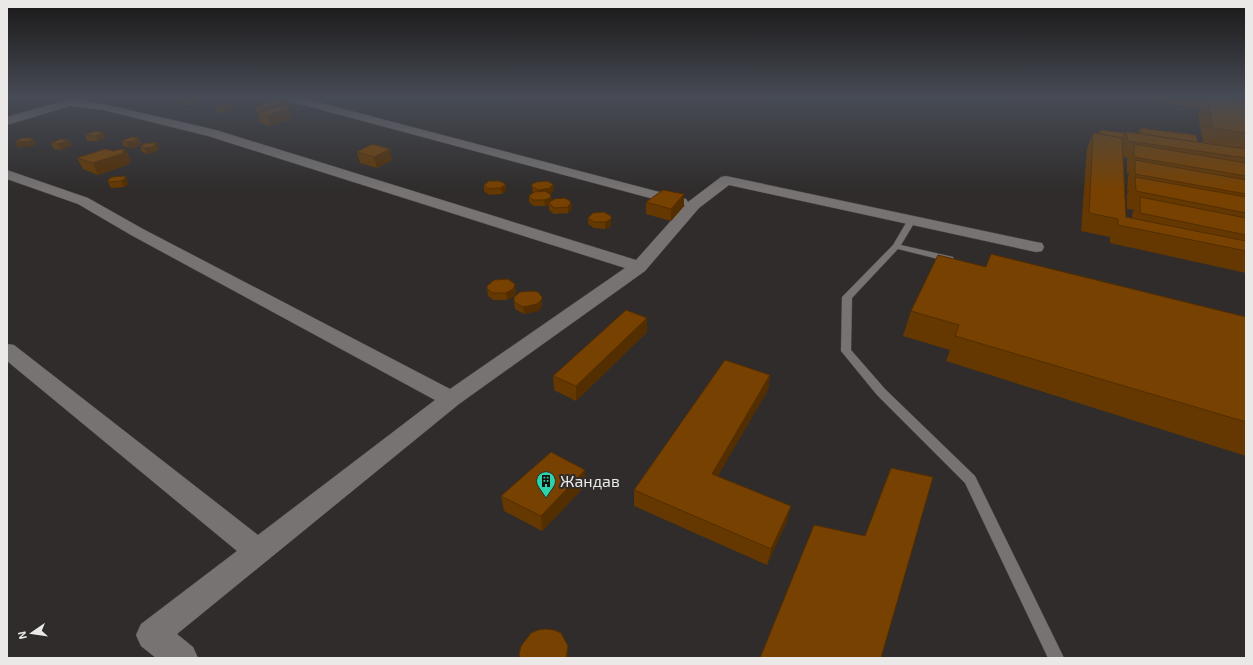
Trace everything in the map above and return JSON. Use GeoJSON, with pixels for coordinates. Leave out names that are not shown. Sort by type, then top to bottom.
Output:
{"type":"FeatureCollection","features":[{"type":"Feature","properties":{"kind":"street"},"geometry":{"type":"LineString","coordinates":[[191,128],[212,133],[639,267]]}},
{"type":"Feature","properties":{"kind":"street"},"geometry":{"type":"LineString","coordinates":[[403,128],[694,205]]}},
{"type":"Feature","properties":{"kind":"street"},"geometry":{"type":"LineString","coordinates":[[7,174],[83,201],[137,232],[451,399]]}},
{"type":"Feature","properties":{"kind":"street"},"geometry":{"type":"LineString","coordinates":[[182,658],[152,635],[451,399],[639,267],[694,205],[726,180],[1036,247]]}},
{"type":"Feature","properties":{"kind":"street"},"geometry":{"type":"LineString","coordinates":[[7,350],[258,551]]}},
{"type":"Feature","properties":{"kind":"lane"},"geometry":{"type":"LineString","coordinates":[[912,220],[896,246],[847,296],[846,351],[881,392],[970,480],[1056,658]]}},
{"type":"Feature","properties":{"kind":"lane"},"geometry":{"type":"LineString","coordinates":[[896,246],[957,261]]}},
{"type":"Feature","properties":{"kind":"building"},"geometry":{"type":"Polygon","coordinates":[[[1140,128],[1196,135],[1198,142],[1142,134],[1140,128]]]}},
{"type":"Feature","properties":{"kind":"building"},"geometry":{"type":"Polygon","coordinates":[[[1213,128],[1246,128],[1246,133],[1213,128]]]}},
{"type":"Feature","properties":{"kind":"building"},"geometry":{"type":"Polygon","coordinates":[[[1100,130],[1125,133],[1122,140],[1122,138],[1100,134],[1100,130]]]}},
{"type":"Feature","properties":{"kind":"building"},"geometry":{"type":"Polygon","coordinates":[[[95,131],[103,132],[96,136],[85,135],[95,131]]]}},
{"type":"Feature","properties":{"kind":"building"},"geometry":{"type":"Polygon","coordinates":[[[1126,132],[1246,149],[1246,158],[1128,141],[1126,132]]]}},
{"type":"Feature","properties":{"kind":"building"},"geometry":{"type":"Polygon","coordinates":[[[1093,133],[1122,138],[1126,217],[1246,241],[1246,251],[1118,225],[1118,219],[1089,213],[1093,133]]]}},
{"type":"Feature","properties":{"kind":"building"},"geometry":{"type":"Polygon","coordinates":[[[131,137],[139,138],[134,141],[122,141],[131,137]]]}},
{"type":"Feature","properties":{"kind":"building"},"geometry":{"type":"Polygon","coordinates":[[[22,138],[33,138],[30,141],[15,142],[22,138]]]}},
{"type":"Feature","properties":{"kind":"building"},"geometry":{"type":"Polygon","coordinates":[[[61,139],[69,140],[58,144],[51,143],[61,139]]]}},
{"type":"Feature","properties":{"kind":"building"},"geometry":{"type":"Polygon","coordinates":[[[146,143],[157,143],[152,147],[140,147],[146,143]]]}},
{"type":"Feature","properties":{"kind":"building"},"geometry":{"type":"Polygon","coordinates":[[[372,144],[390,149],[374,157],[357,152],[372,144]]]}},
{"type":"Feature","properties":{"kind":"building"},"geometry":{"type":"Polygon","coordinates":[[[1134,144],[1246,163],[1246,176],[1134,157],[1134,144]]]}},
{"type":"Feature","properties":{"kind":"building"},"geometry":{"type":"Polygon","coordinates":[[[105,149],[113,151],[121,149],[126,150],[122,152],[124,153],[93,163],[77,158],[105,149]]]}},
{"type":"Feature","properties":{"kind":"building"},"geometry":{"type":"Polygon","coordinates":[[[1135,160],[1246,180],[1246,194],[1135,174],[1135,160]]]}},
{"type":"Feature","properties":{"kind":"building"},"geometry":{"type":"Polygon","coordinates":[[[125,176],[126,178],[121,181],[108,182],[108,180],[112,177],[125,176]]]}},
{"type":"Feature","properties":{"kind":"building"},"geometry":{"type":"Polygon","coordinates":[[[1135,177],[1246,197],[1246,213],[1136,191],[1135,177]]]}},
{"type":"Feature","properties":{"kind":"building"},"geometry":{"type":"Polygon","coordinates":[[[489,181],[499,181],[506,184],[501,188],[488,189],[484,185],[489,181]]]}},
{"type":"Feature","properties":{"kind":"building"},"geometry":{"type":"Polygon","coordinates":[[[547,181],[553,184],[550,188],[539,190],[532,187],[532,184],[537,182],[547,181]]]}},
{"type":"Feature","properties":{"kind":"building"},"geometry":{"type":"Polygon","coordinates":[[[663,190],[684,194],[671,209],[646,202],[663,190]]]}},
{"type":"Feature","properties":{"kind":"building"},"geometry":{"type":"Polygon","coordinates":[[[545,191],[551,195],[550,198],[544,200],[533,200],[529,196],[534,192],[545,191]]]}},
{"type":"Feature","properties":{"kind":"building"},"geometry":{"type":"Polygon","coordinates":[[[1140,197],[1246,218],[1246,235],[1140,213],[1140,197]]]}},
{"type":"Feature","properties":{"kind":"building"},"geometry":{"type":"Polygon","coordinates":[[[565,198],[571,202],[568,207],[554,208],[549,203],[554,199],[565,198]]]}},
{"type":"Feature","properties":{"kind":"building"},"geometry":{"type":"Polygon","coordinates":[[[604,212],[611,216],[611,219],[605,222],[594,222],[588,218],[593,213],[604,212]]]}},
{"type":"Feature","properties":{"kind":"building"},"geometry":{"type":"Polygon","coordinates":[[[991,254],[1246,317],[1246,422],[955,336],[959,325],[911,311],[938,255],[986,267],[991,254]]]}},
{"type":"Feature","properties":{"kind":"building"},"geometry":{"type":"Polygon","coordinates":[[[508,279],[515,284],[513,289],[506,293],[493,293],[487,289],[487,286],[494,280],[508,279]]]}},
{"type":"Feature","properties":{"kind":"building"},"geometry":{"type":"Polygon","coordinates":[[[520,292],[538,292],[542,297],[537,304],[523,307],[514,302],[514,297],[520,292]]]}},
{"type":"Feature","properties":{"kind":"building"},"geometry":{"type":"Polygon","coordinates":[[[626,310],[647,318],[576,386],[553,376],[626,310]]]}},
{"type":"Feature","properties":{"kind":"building"},"geometry":{"type":"Polygon","coordinates":[[[725,360],[770,375],[712,474],[791,506],[771,549],[634,490],[725,360]]]}},
{"type":"Feature","properties":{"kind":"building"},"geometry":{"type":"Polygon","coordinates":[[[551,452],[585,470],[541,516],[501,496],[551,452]]]}},
{"type":"Feature","properties":{"kind":"building"},"geometry":{"type":"Polygon","coordinates":[[[891,468],[933,477],[881,658],[760,658],[814,525],[865,536],[891,468]]]}},
{"type":"Feature","properties":{"kind":"building"},"geometry":{"type":"Polygon","coordinates":[[[546,629],[561,633],[568,646],[566,658],[520,658],[519,654],[521,646],[531,633],[546,629]]]}},
{"type":"Feature","properties":{"kind":"place","name":"Жандав"},"geometry":{"type":"Point","coordinates":[546,498]}}]}
